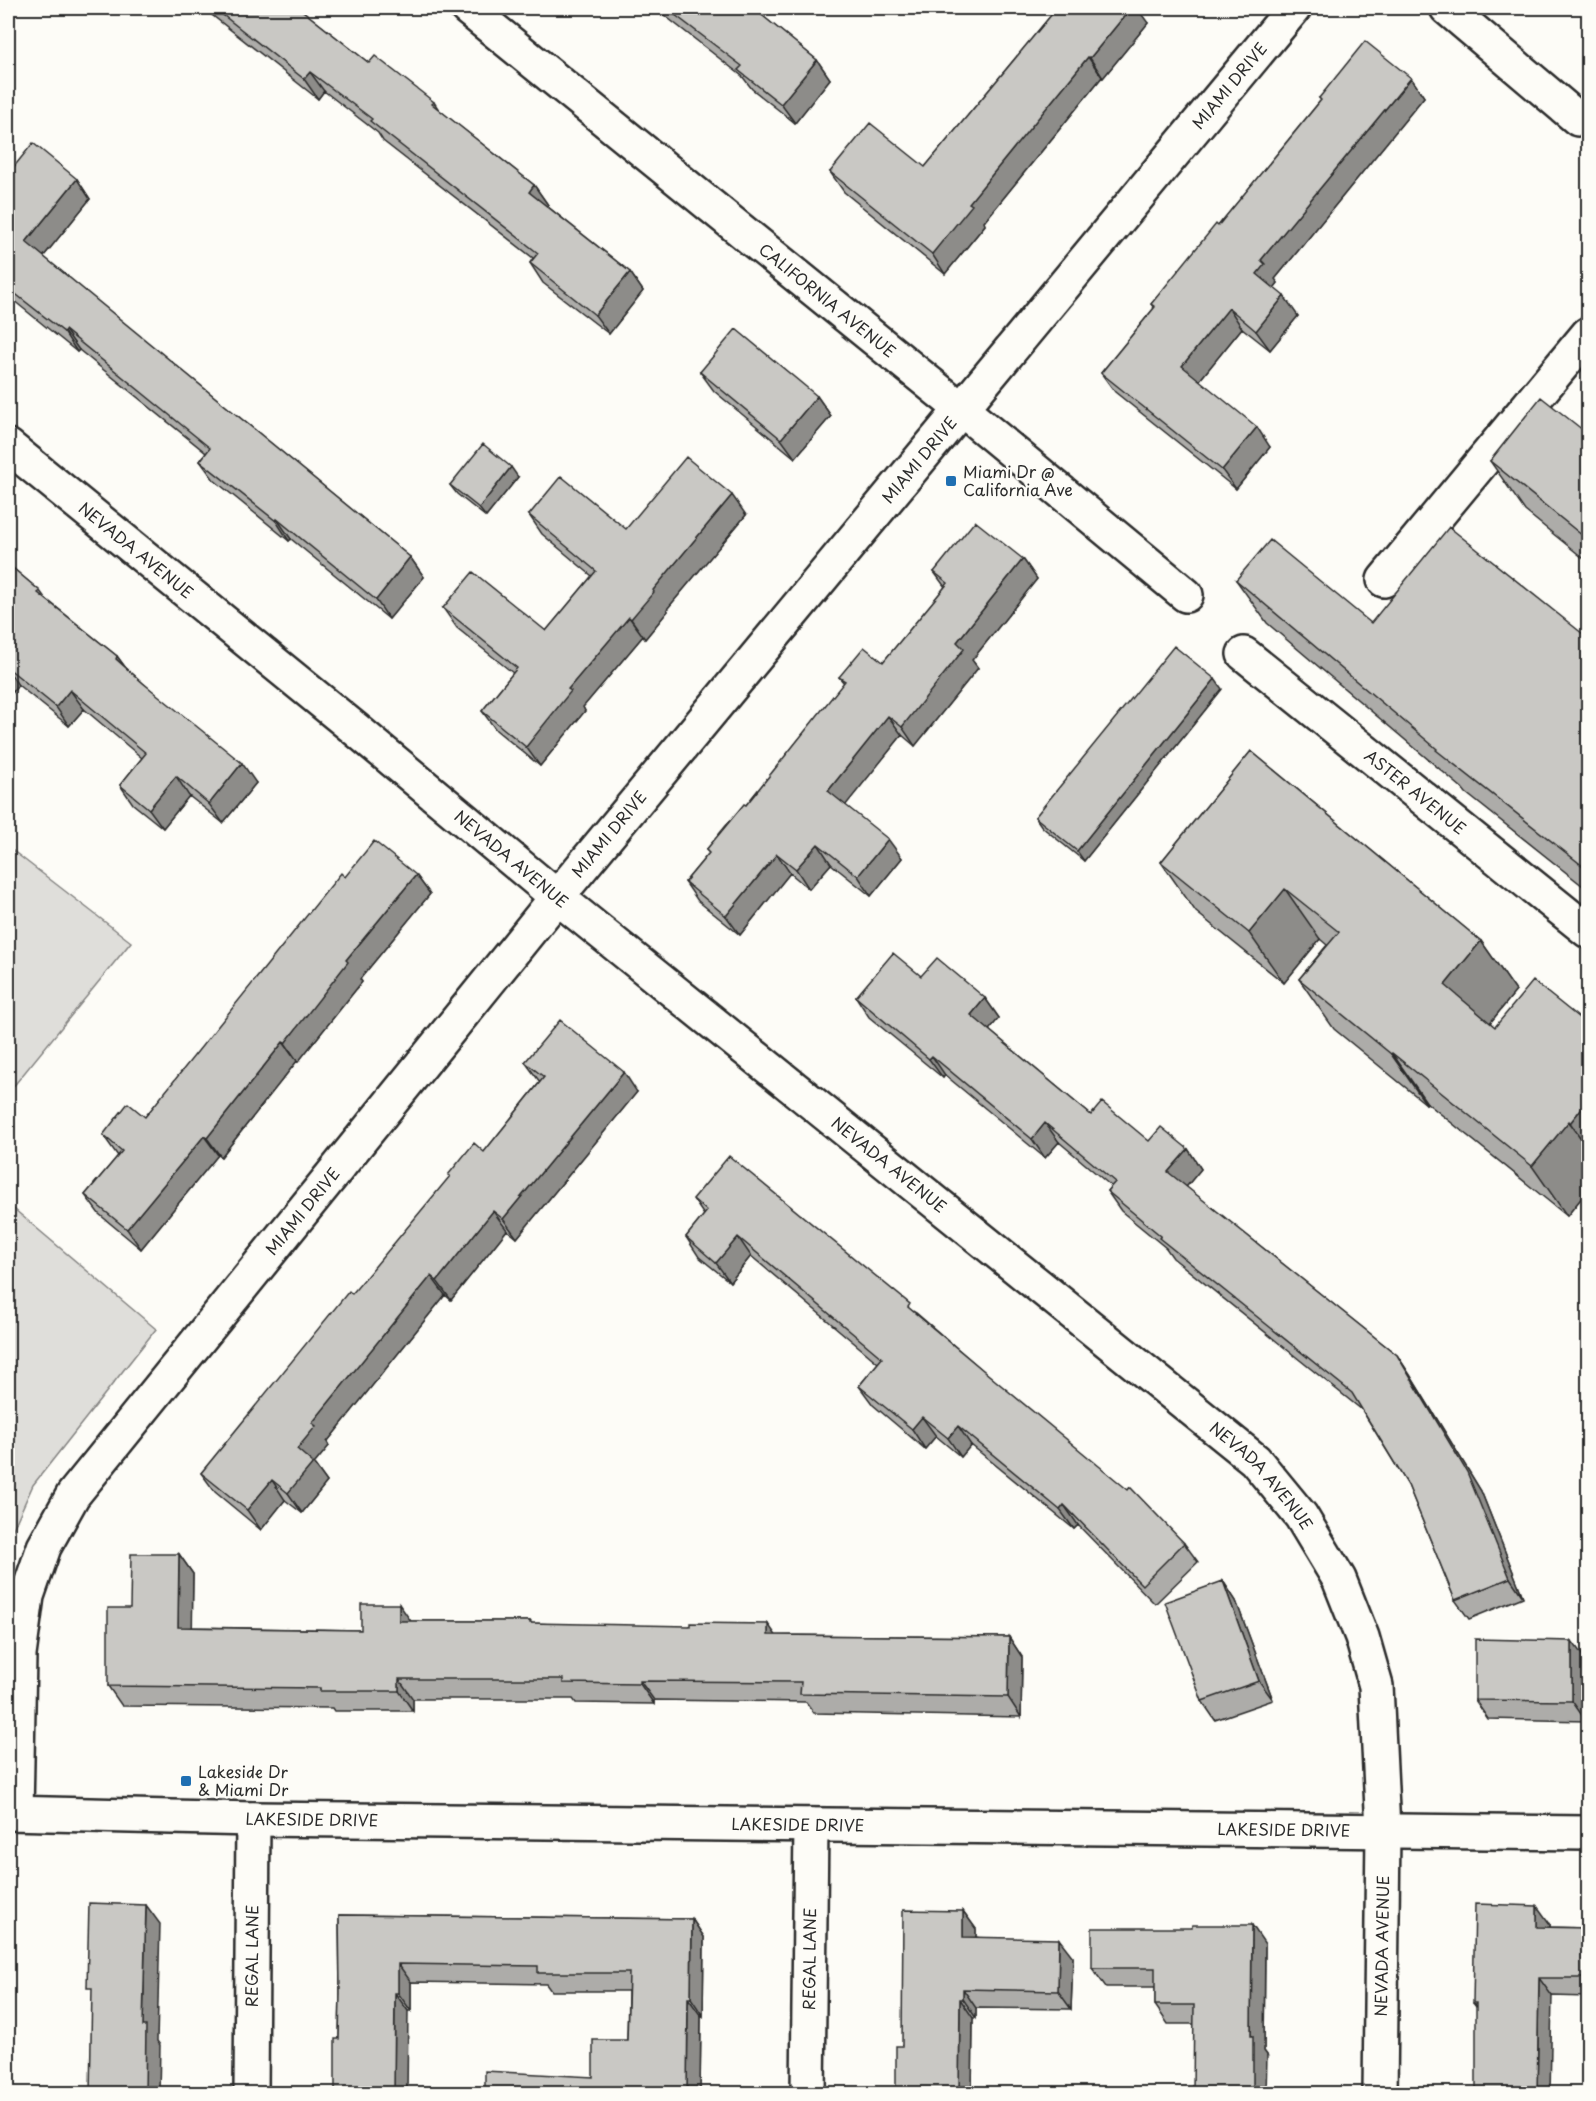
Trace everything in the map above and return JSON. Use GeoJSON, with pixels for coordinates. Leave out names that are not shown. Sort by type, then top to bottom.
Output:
{"type":"FeatureCollection","features":[{"type":"Feature","properties":{"kind":"street","name":"CALIFORNIA AVENUE"},"geometry":{"type":"LineString","coordinates":[[467,8],[960,408],[1186,595]]}},
{"type":"Feature","properties":{"kind":"street","name":"MIAMI DRIVE"},"geometry":{"type":"LineString","coordinates":[[12,1813],[19,1655],[27,1596],[44,1547],[73,1495],[557,897],[960,408],[1294,8]]}},
{"type":"Feature","properties":{"kind":"street"},"geometry":{"type":"LineString","coordinates":[[1447,8],[1578,119]]}},
{"type":"Feature","properties":{"kind":"street"},"geometry":{"type":"LineString","coordinates":[[1384,580],[1588,334]]}},
{"type":"Feature","properties":{"kind":"street","name":"NEVADA AVENUE"},"geometry":{"type":"LineString","coordinates":[[8,446],[557,897],[1255,1460],[1301,1516],[1338,1579],[1362,1637],[1376,1686],[1383,1830],[1380,2094]]}},
{"type":"Feature","properties":{"kind":"street","name":"ASTER AVENUE"},"geometry":{"type":"LineString","coordinates":[[1244,654],[1588,931]]}},
{"type":"Feature","properties":{"kind":"street","name":"LAKESIDE DRIVE"},"geometry":{"type":"LineString","coordinates":[[12,1813],[254,1819],[1588,1833]]}},
{"type":"Feature","properties":{"kind":"street","name":"REGAL LANE"},"geometry":{"type":"LineString","coordinates":[[251,2094],[254,1819]]}},
{"type":"Feature","properties":{"kind":"street","name":"REGAL LANE"},"geometry":{"type":"LineString","coordinates":[[808,2094],[811,1825]]}},
{"type":"Feature","properties":{"kind":"shaded area"},"geometry":{"type":"Polygon","coordinates":[[[8,847],[131,942],[8,1093],[8,847]]]}},
{"type":"Feature","properties":{"kind":"shaded area"},"geometry":{"type":"Polygon","coordinates":[[[8,1204],[156,1329],[33,1485],[8,1540],[8,1204]]]}},
{"type":"Feature","properties":{"kind":"building"},"geometry":{"type":"Polygon","coordinates":[[[214,8],[299,8],[369,63],[375,56],[534,185],[529,192],[630,272],[595,315],[530,263],[538,253],[370,121],[372,119],[310,72],[304,79],[214,8]]]}},
{"type":"Feature","properties":{"kind":"building"},"geometry":{"type":"Polygon","coordinates":[[[666,8],[753,8],[817,60],[781,104],[738,70],[742,66],[666,8]]]}},
{"type":"Feature","properties":{"kind":"building"},"geometry":{"type":"Polygon","coordinates":[[[1057,8],[1131,8],[969,203],[972,205],[932,254],[830,172],[870,123],[925,167],[1057,8]]]}},
{"type":"Feature","properties":{"kind":"building"},"geometry":{"type":"Polygon","coordinates":[[[1365,41],[1411,78],[1261,260],[1265,264],[1257,274],[1284,296],[1256,331],[1229,308],[1182,366],[1257,427],[1222,470],[1101,373],[1155,307],[1151,304],[1321,100],[1319,98],[1365,41]]]}},
{"type":"Feature","properties":{"kind":"building"},"geometry":{"type":"Polygon","coordinates":[[[33,143],[77,179],[26,242],[410,557],[376,600],[277,519],[276,521],[200,461],[210,448],[65,330],[64,332],[8,288],[8,174],[33,143]]]}},
{"type":"Feature","properties":{"kind":"building"},"geometry":{"type":"Polygon","coordinates":[[[736,329],[817,396],[781,439],[700,372],[736,329]]]}},
{"type":"Feature","properties":{"kind":"building"},"geometry":{"type":"Polygon","coordinates":[[[1541,397],[1588,434],[1588,540],[1490,461],[1541,397]]]}},
{"type":"Feature","properties":{"kind":"building"},"geometry":{"type":"Polygon","coordinates":[[[483,444],[511,467],[479,508],[450,485],[483,444]]]}},
{"type":"Feature","properties":{"kind":"building"},"geometry":{"type":"Polygon","coordinates":[[[686,457],[732,495],[653,590],[654,592],[631,619],[629,617],[568,689],[571,691],[526,747],[482,711],[517,668],[443,608],[473,572],[546,631],[596,571],[529,515],[561,476],[626,529],[686,457]]]}},
{"type":"Feature","properties":{"kind":"building"},"geometry":{"type":"Polygon","coordinates":[[[975,521],[1023,559],[957,642],[964,649],[902,727],[888,716],[828,791],[888,839],[858,876],[818,844],[796,869],[777,854],[726,916],[685,882],[709,853],[706,850],[744,804],[746,805],[845,681],[839,677],[864,647],[883,662],[948,583],[934,572],[975,521]]]}},
{"type":"Feature","properties":{"kind":"building"},"geometry":{"type":"Polygon","coordinates":[[[1449,527],[1588,638],[1588,870],[1436,750],[1236,580],[1270,540],[1371,623],[1449,527]]]}},
{"type":"Feature","properties":{"kind":"building"},"geometry":{"type":"Polygon","coordinates":[[[8,564],[40,591],[38,593],[117,656],[116,659],[143,683],[242,763],[209,804],[176,776],[149,809],[120,785],[146,753],[70,690],[56,707],[8,668],[8,564]]]}},
{"type":"Feature","properties":{"kind":"building"},"geometry":{"type":"Polygon","coordinates":[[[1174,646],[1215,679],[1077,851],[1035,817],[1174,646]]]}},
{"type":"Feature","properties":{"kind":"building"},"geometry":{"type":"Polygon","coordinates":[[[1251,751],[1481,941],[1445,985],[1495,1027],[1533,981],[1588,1025],[1588,1100],[1532,1166],[1299,979],[1339,932],[1285,889],[1249,933],[1161,862],[1251,751]]]}},
{"type":"Feature","properties":{"kind":"building"},"geometry":{"type":"Polygon","coordinates":[[[374,841],[416,875],[346,960],[348,962],[285,1043],[283,1042],[207,1138],[204,1136],[127,1229],[85,1195],[122,1151],[103,1135],[128,1103],[145,1117],[341,873],[345,877],[374,841]]]}},
{"type":"Feature","properties":{"kind":"building"},"geometry":{"type":"Polygon","coordinates":[[[893,953],[921,976],[937,958],[985,998],[971,1015],[1091,1115],[1102,1102],[1149,1141],[1161,1127],[1188,1149],[1168,1172],[1397,1355],[1467,1472],[1510,1578],[1455,1600],[1408,1485],[1352,1393],[1159,1238],[1161,1236],[1107,1191],[1115,1182],[1045,1123],[1032,1139],[932,1056],[929,1059],[856,997],[893,953]]]}},
{"type":"Feature","properties":{"kind":"building"},"geometry":{"type":"Polygon","coordinates":[[[560,1020],[624,1072],[503,1219],[493,1211],[437,1281],[431,1276],[312,1423],[316,1426],[297,1449],[313,1463],[288,1493],[272,1480],[247,1510],[201,1473],[349,1291],[352,1294],[450,1176],[448,1175],[474,1143],[484,1152],[544,1077],[525,1062],[560,1020]]]}},
{"type":"Feature","properties":{"kind":"building"},"geometry":{"type":"Polygon","coordinates":[[[729,1156],[910,1304],[908,1307],[1128,1490],[1130,1487],[1184,1543],[1142,1585],[1064,1505],[1060,1510],[958,1426],[948,1438],[922,1417],[912,1429],[859,1386],[882,1358],[738,1237],[716,1263],[686,1237],[707,1211],[693,1199],[729,1156]]]}},
{"type":"Feature","properties":{"kind":"building"},"geometry":{"type":"Polygon","coordinates":[[[131,1554],[179,1554],[178,1627],[361,1630],[361,1604],[399,1604],[399,1621],[530,1621],[530,1623],[690,1626],[690,1623],[768,1624],[768,1635],[1009,1637],[1008,1697],[800,1694],[801,1682],[640,1681],[640,1684],[563,1683],[563,1679],[399,1679],[399,1691],[108,1686],[108,1608],[130,1608],[131,1554]]]}},
{"type":"Feature","properties":{"kind":"building"},"geometry":{"type":"Polygon","coordinates":[[[1223,1581],[1259,1681],[1202,1701],[1165,1602],[1223,1581]]]}},
{"type":"Feature","properties":{"kind":"building"},"geometry":{"type":"Polygon","coordinates":[[[1475,1639],[1572,1641],[1572,1701],[1475,1700],[1475,1639]]]}},
{"type":"Feature","properties":{"kind":"building"},"geometry":{"type":"Polygon","coordinates":[[[89,1903],[146,1905],[143,2026],[146,2026],[145,2094],[90,2094],[92,1988],[87,1988],[89,1903]]]}},
{"type":"Feature","properties":{"kind":"building"},"geometry":{"type":"Polygon","coordinates":[[[1475,1904],[1537,1906],[1537,1927],[1588,1928],[1588,1978],[1539,1978],[1537,2094],[1476,2094],[1476,2003],[1473,2003],[1475,1904]]]}},
{"type":"Feature","properties":{"kind":"building"},"geometry":{"type":"Polygon","coordinates":[[[903,1910],[963,1911],[963,1937],[1059,1939],[1058,1991],[963,1989],[963,1999],[960,1999],[959,2094],[896,2094],[896,2046],[902,2046],[903,1910]]]}},
{"type":"Feature","properties":{"kind":"building"},"geometry":{"type":"Polygon","coordinates":[[[339,1915],[692,1919],[687,2094],[485,2094],[485,2071],[593,2077],[593,2040],[627,2040],[629,1973],[538,1973],[538,1966],[398,1964],[398,1993],[395,1993],[394,2094],[335,2094],[335,2039],[339,2039],[339,1915]]]}},
{"type":"Feature","properties":{"kind":"building"},"geometry":{"type":"Polygon","coordinates":[[[1192,1925],[1252,1925],[1253,2094],[1193,2094],[1194,2005],[1155,2005],[1155,1968],[1092,1968],[1092,1928],[1192,1928],[1192,1925]]]}},
{"type":"Feature","properties":{"kind":"place","name":"Miami Dr @ California Ave"},"geometry":{"type":"Point","coordinates":[951,481]}},
{"type":"Feature","properties":{"kind":"place","name":"Lakeside Dr & Miami Dr"},"geometry":{"type":"Point","coordinates":[186,1781]}}]}
